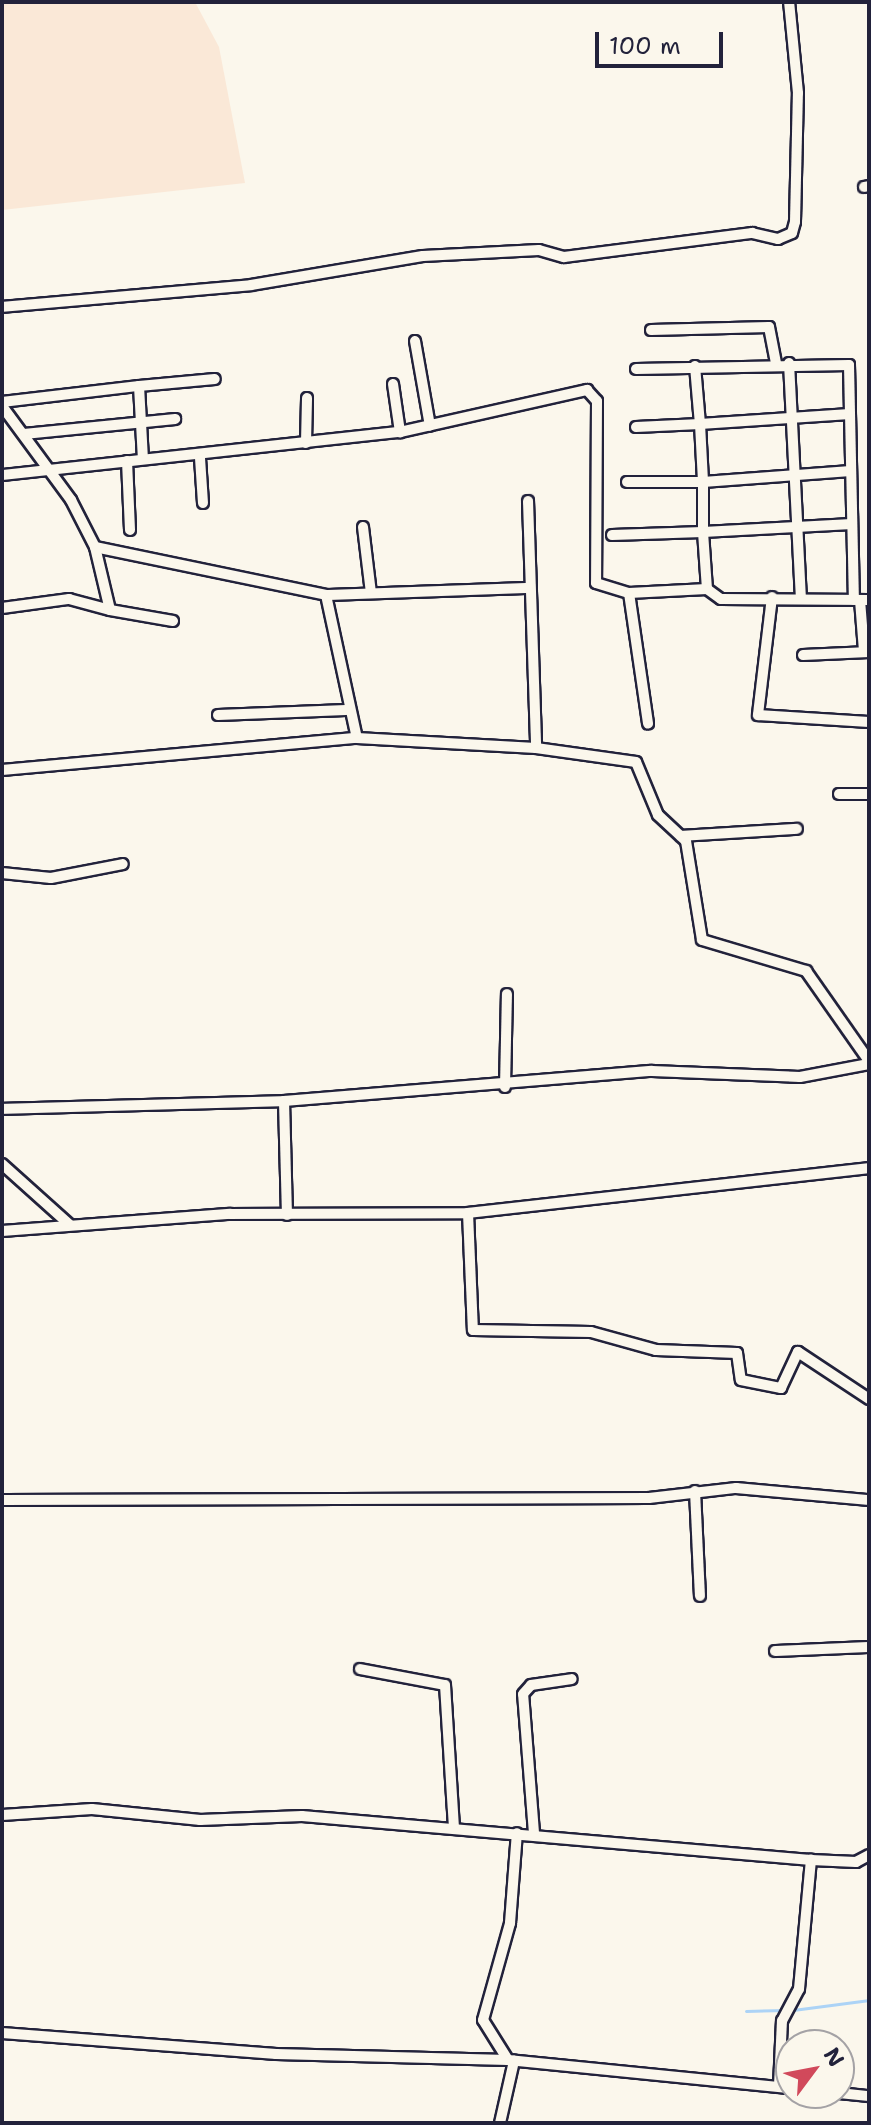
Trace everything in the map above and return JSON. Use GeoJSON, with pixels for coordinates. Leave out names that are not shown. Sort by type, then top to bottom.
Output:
{"type":"FeatureCollection","features":[{"type":"Feature","properties":{"kind":"street"},"geometry":{"type":"LineString","coordinates":[[2,307],[251,285],[449,254],[539,250],[564,257],[752,233],[778,239],[792,233],[795,222],[798,93],[789,2]]}},
{"type":"Feature","properties":{"kind":"street"},"geometry":{"type":"LineString","coordinates":[[651,330],[769,327],[776,363]]}},
{"type":"Feature","properties":{"kind":"street"},"geometry":{"type":"LineString","coordinates":[[415,341],[430,426]]}},
{"type":"Feature","properties":{"kind":"street"},"geometry":{"type":"LineString","coordinates":[[636,369],[846,362],[852,524],[866,652],[803,655]]}},
{"type":"Feature","properties":{"kind":"street"},"geometry":{"type":"LineString","coordinates":[[789,363],[801,597]]}},
{"type":"Feature","properties":{"kind":"street"},"geometry":{"type":"LineString","coordinates":[[695,366],[707,589]]}},
{"type":"Feature","properties":{"kind":"street"},"geometry":{"type":"LineString","coordinates":[[110,610],[95,547],[48,469],[2,404],[215,379]]}},
{"type":"Feature","properties":{"kind":"street"},"geometry":{"type":"LineString","coordinates":[[393,384],[400,432]]}},
{"type":"Feature","properties":{"kind":"street"},"geometry":{"type":"LineString","coordinates":[[139,386],[143,459]]}},
{"type":"Feature","properties":{"kind":"street"},"geometry":{"type":"LineString","coordinates":[[2,475],[143,459],[200,458],[400,432],[546,397],[594,394],[594,576],[603,591],[629,593],[707,589],[721,599],[801,597],[861,600]]}},
{"type":"Feature","properties":{"kind":"street"},"geometry":{"type":"LineString","coordinates":[[306,443],[307,398]]}},
{"type":"Feature","properties":{"kind":"street"},"geometry":{"type":"LineString","coordinates":[[636,427],[850,414]]}},
{"type":"Feature","properties":{"kind":"street"},"geometry":{"type":"LineString","coordinates":[[24,434],[175,419]]}},
{"type":"Feature","properties":{"kind":"street"},"geometry":{"type":"LineString","coordinates":[[200,458],[203,503]]}},
{"type":"Feature","properties":{"kind":"street"},"geometry":{"type":"LineString","coordinates":[[127,461],[130,530]]}},
{"type":"Feature","properties":{"kind":"street"},"geometry":{"type":"LineString","coordinates":[[627,482],[703,482],[851,471]]}},
{"type":"Feature","properties":{"kind":"street"},"geometry":{"type":"LineString","coordinates":[[528,501],[528,588],[536,748]]}},
{"type":"Feature","properties":{"kind":"street"},"geometry":{"type":"LineString","coordinates":[[612,535],[852,524]]}},
{"type":"Feature","properties":{"kind":"street"},"geometry":{"type":"LineString","coordinates":[[363,527],[371,593]]}},
{"type":"Feature","properties":{"kind":"street"},"geometry":{"type":"LineString","coordinates":[[95,547],[326,595],[528,588]]}},
{"type":"Feature","properties":{"kind":"street"},"geometry":{"type":"LineString","coordinates":[[629,593],[648,724]]}},
{"type":"Feature","properties":{"kind":"street"},"geometry":{"type":"LineString","coordinates":[[326,595],[346,710],[357,738]]}},
{"type":"Feature","properties":{"kind":"street"},"geometry":{"type":"LineString","coordinates":[[772,597],[758,715],[869,722]]}},
{"type":"Feature","properties":{"kind":"street"},"geometry":{"type":"LineString","coordinates":[[2,608],[69,599],[173,621]]}},
{"type":"Feature","properties":{"kind":"street"},"geometry":{"type":"LineString","coordinates":[[218,715],[346,710]]}},
{"type":"Feature","properties":{"kind":"street"},"geometry":{"type":"LineString","coordinates":[[2,770],[357,738],[536,748],[636,762],[651,803],[681,836],[702,940],[806,971],[869,1063],[800,1077],[652,1071],[505,1087],[284,1101],[2,1109]]}},
{"type":"Feature","properties":{"kind":"street"},"geometry":{"type":"LineString","coordinates":[[839,794],[869,794]]}},
{"type":"Feature","properties":{"kind":"street"},"geometry":{"type":"LineString","coordinates":[[681,836],[797,829]]}},
{"type":"Feature","properties":{"kind":"street"},"geometry":{"type":"LineString","coordinates":[[2,873],[51,878],[123,864]]}},
{"type":"Feature","properties":{"kind":"street"},"geometry":{"type":"LineString","coordinates":[[505,1087],[507,994]]}},
{"type":"Feature","properties":{"kind":"street"},"geometry":{"type":"LineString","coordinates":[[284,1101],[287,1215]]}},
{"type":"Feature","properties":{"kind":"street"},"geometry":{"type":"LineString","coordinates":[[2,1164],[70,1225]]}},
{"type":"Feature","properties":{"kind":"street"},"geometry":{"type":"LineString","coordinates":[[2,1231],[287,1215],[468,1213],[869,1168]]}},
{"type":"Feature","properties":{"kind":"street"},"geometry":{"type":"LineString","coordinates":[[468,1213],[473,1330],[591,1332],[656,1350],[737,1353],[741,1380],[781,1388],[798,1352],[869,1399]]}},
{"type":"Feature","properties":{"kind":"street"},"geometry":{"type":"LineString","coordinates":[[2,1500],[649,1498],[695,1491],[768,1489],[869,1500]]}},
{"type":"Feature","properties":{"kind":"street"},"geometry":{"type":"LineString","coordinates":[[695,1491],[700,1596]]}},
{"type":"Feature","properties":{"kind":"street"},"geometry":{"type":"LineString","coordinates":[[775,1651],[869,1647]]}},
{"type":"Feature","properties":{"kind":"street"},"geometry":{"type":"LineString","coordinates":[[360,1669],[445,1685],[454,1828]]}},
{"type":"Feature","properties":{"kind":"street"},"geometry":{"type":"LineString","coordinates":[[534,1833],[523,1694],[531,1685],[572,1679]]}},
{"type":"Feature","properties":{"kind":"street"},"geometry":{"type":"LineString","coordinates":[[2,1815],[92,1809],[534,1833],[811,1860],[856,1862],[869,1855]]}},
{"type":"Feature","properties":{"kind":"street"},"geometry":{"type":"LineString","coordinates":[[500,2123],[511,2060],[483,2020],[510,1923],[517,1833]]}},
{"type":"Feature","properties":{"kind":"street"},"geometry":{"type":"LineString","coordinates":[[784,2029],[785,2011],[799,1989],[811,1860]]}},
{"type":"Feature","properties":{"kind":"street"},"geometry":{"type":"LineString","coordinates":[[2,2033],[276,2054],[511,2060],[775,2086]]}},
{"type":"Feature","properties":{"kind":"shaded area"},"geometry":{"type":"Polygon","coordinates":[[[2,2],[195,2],[219,47],[245,183],[2,210],[2,2]]]}},
{"type":"Feature","properties":{"kind":"waterway"},"geometry":{"type":"LineString","coordinates":[[793,2010],[869,2000]]}},
{"type":"Feature","properties":{"kind":"waterway"},"geometry":{"type":"LineString","coordinates":[[746,2011],[786,2010]]}}]}
